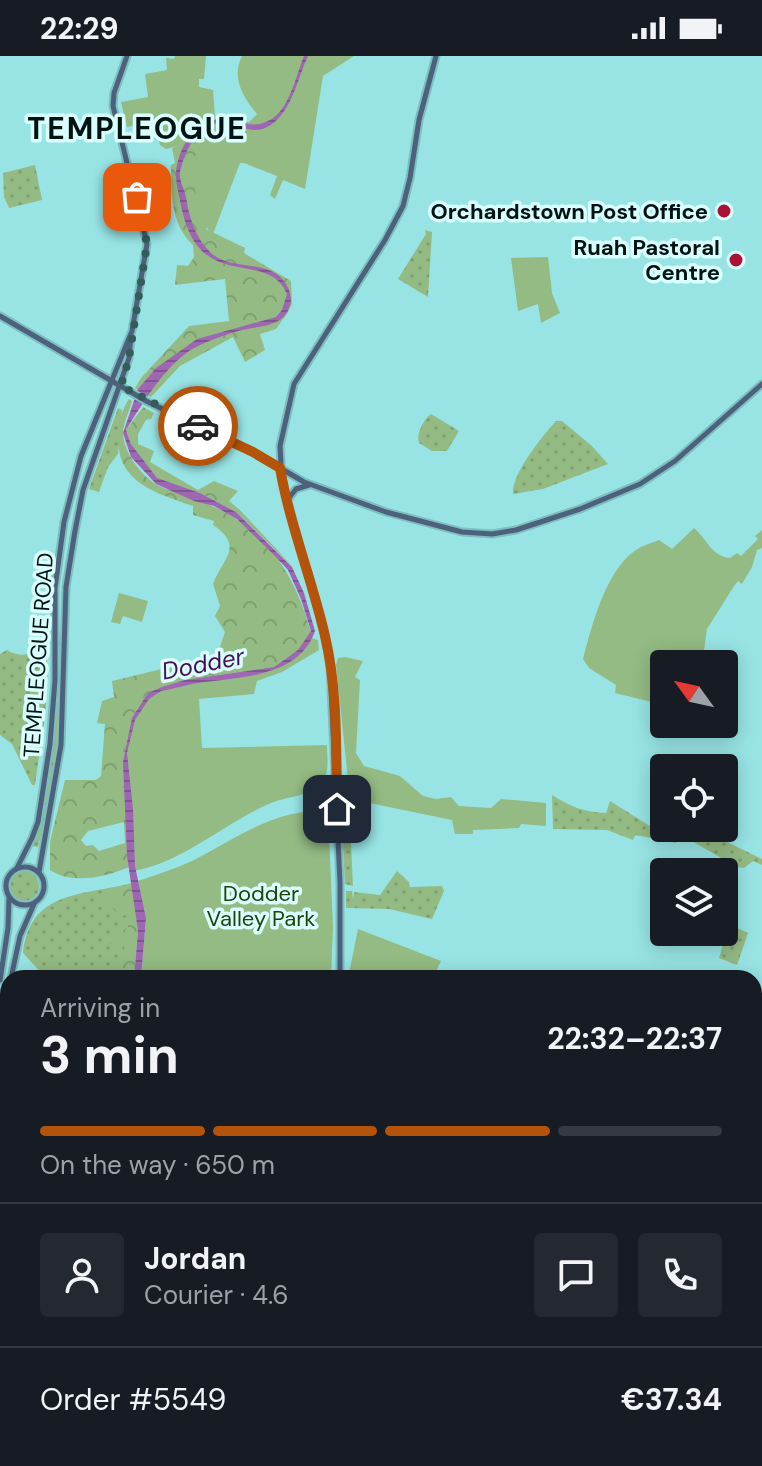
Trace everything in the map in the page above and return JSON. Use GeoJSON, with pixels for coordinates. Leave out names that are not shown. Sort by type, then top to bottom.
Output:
{"type":"FeatureCollection","features":[{"type":"Feature","properties":{"kind":"main road","name":"TEMPLEOGUE ROAD"},"geometry":{"type":"LineString","coordinates":[[39,872],[61,745],[66,587],[83,490],[129,358],[147,244],[113,106],[114,93],[127,56]]}},
{"type":"Feature","properties":{"kind":"main road"},"geometry":{"type":"LineString","coordinates":[[340,970],[341,888],[330,665],[324,632],[287,500],[280,468],[280,446],[294,384],[385,240],[403,206],[419,120],[436,56]]}},
{"type":"Feature","properties":{"kind":"main road"},"geometry":{"type":"LineString","coordinates":[[0,316],[129,392],[253,452],[310,485],[375,509],[445,528],[492,534],[516,530],[577,510],[650,478],[675,461],[762,384]]}},
{"type":"Feature","properties":{"kind":"main road","name":"TEMPLEOGUE ROAD"},"geometry":{"type":"LineString","coordinates":[[17,868],[38,822],[46,773],[55,680],[55,588],[72,487],[132,331]]}},
{"type":"Feature","properties":{"kind":"main road"},"geometry":{"type":"LineString","coordinates":[[113,406],[119,397],[129,392]]}},
{"type":"Feature","properties":{"kind":"main road"},"geometry":{"type":"LineString","coordinates":[[287,500],[296,489],[310,485]]}},
{"type":"Feature","properties":{"kind":"main road"},"geometry":{"type":"LineString","coordinates":[[72,487],[83,490]]}},
{"type":"Feature","properties":{"kind":"main road"},"geometry":{"type":"LineString","coordinates":[[2,970],[8,928],[6,882],[17,868],[28,867],[39,872],[44,889],[20,936],[13,970]]}},
{"type":"Feature","properties":{"kind":"main road"},"geometry":{"type":"LineString","coordinates":[[9,897],[17,904],[34,904]]}},
{"type":"Feature","properties":{"kind":"green space"},"geometry":{"type":"Polygon","coordinates":[[[175,56],[206,56],[204,79],[199,79],[199,87],[213,90],[215,118],[188,126],[178,146],[166,149],[160,145],[155,121],[127,127],[121,102],[148,97],[145,74],[167,70],[166,58],[174,59],[175,56]]]}},
{"type":"Feature","properties":{"kind":"green space"},"geometry":{"type":"Polygon","coordinates":[[[242,56],[354,56],[323,76],[305,189],[283,180],[275,199],[270,195],[277,176],[240,163],[213,234],[199,211],[194,185],[194,160],[204,143],[226,134],[243,132],[257,114],[243,94],[238,80],[242,56]]]}},
{"type":"Feature","properties":{"kind":"green space"},"geometry":{"type":"Polygon","coordinates":[[[228,117],[249,122],[244,132],[218,134],[206,229],[245,248],[244,253],[291,281],[292,304],[276,329],[260,334],[265,350],[245,362],[233,337],[180,366],[151,397],[135,388],[189,326],[229,321],[225,279],[175,285],[177,265],[188,266],[194,257],[193,245],[176,218],[171,176],[171,165],[175,163],[172,148],[178,146],[187,131],[197,123],[228,117]]]}},
{"type":"Feature","properties":{"kind":"green space"},"geometry":{"type":"Polygon","coordinates":[[[35,165],[42,200],[9,208],[4,197],[3,173],[35,165]]]}},
{"type":"Feature","properties":{"kind":"green space"},"geometry":{"type":"Polygon","coordinates":[[[425,230],[432,232],[428,297],[398,279],[426,234],[425,230]]]}},
{"type":"Feature","properties":{"kind":"green space"},"geometry":{"type":"Polygon","coordinates":[[[548,257],[552,293],[560,313],[541,323],[538,304],[518,311],[511,258],[548,257]]]}},
{"type":"Feature","properties":{"kind":"green space"},"geometry":{"type":"Polygon","coordinates":[[[129,399],[132,401],[124,427],[124,439],[129,455],[140,470],[159,486],[225,512],[265,543],[293,583],[311,632],[298,650],[274,667],[185,680],[156,690],[125,774],[129,867],[100,876],[68,877],[50,870],[50,842],[65,780],[96,780],[101,776],[105,724],[97,723],[102,701],[114,697],[112,681],[211,661],[219,650],[225,632],[215,616],[220,606],[213,584],[228,554],[228,540],[213,525],[214,521],[193,515],[193,506],[150,489],[129,473],[122,461],[119,429],[129,399]],[[124,822],[88,831],[81,840],[86,846],[93,845],[99,851],[125,843],[124,822]]]}},
{"type":"Feature","properties":{"kind":"green space"},"geometry":{"type":"Polygon","coordinates":[[[143,407],[154,413],[138,434],[138,444],[154,451],[150,462],[198,490],[214,481],[238,491],[229,501],[293,567],[236,512],[200,493],[157,479],[131,444],[126,430],[143,407]]]}},
{"type":"Feature","properties":{"kind":"green space"},"geometry":{"type":"Polygon","coordinates":[[[118,408],[122,410],[118,454],[108,467],[99,492],[89,489],[118,408]]]}},
{"type":"Feature","properties":{"kind":"green space"},"geometry":{"type":"Polygon","coordinates":[[[431,414],[459,431],[447,451],[432,451],[419,443],[421,427],[431,414]]]}},
{"type":"Feature","properties":{"kind":"green space"},"geometry":{"type":"Polygon","coordinates":[[[556,421],[562,421],[608,464],[543,489],[513,494],[513,486],[522,467],[556,421]]]}},
{"type":"Feature","properties":{"kind":"green space"},"geometry":{"type":"Polygon","coordinates":[[[694,528],[718,554],[730,558],[737,553],[741,556],[758,539],[755,536],[762,530],[762,548],[757,550],[742,584],[738,581],[734,586],[707,629],[704,650],[650,650],[650,702],[615,693],[616,685],[589,668],[583,659],[596,613],[610,581],[629,555],[659,540],[672,549],[694,528]]]}},
{"type":"Feature","properties":{"kind":"green space"},"geometry":{"type":"Polygon","coordinates":[[[119,593],[148,601],[142,622],[123,616],[120,624],[111,622],[119,593]]]}},
{"type":"Feature","properties":{"kind":"green space"},"geometry":{"type":"Polygon","coordinates":[[[59,631],[61,690],[58,735],[38,847],[32,846],[50,768],[55,714],[56,634],[59,631]]]}},
{"type":"Feature","properties":{"kind":"green space","name":"Dodder Valley Park"},"geometry":{"type":"Polygon","coordinates":[[[309,637],[318,640],[319,650],[282,672],[257,681],[254,694],[199,699],[202,748],[327,745],[327,770],[322,782],[305,793],[254,811],[166,861],[130,871],[123,762],[130,723],[143,699],[148,693],[185,680],[274,667],[290,657],[309,637]]]}},
{"type":"Feature","properties":{"kind":"green space"},"geometry":{"type":"Polygon","coordinates":[[[46,648],[45,716],[35,785],[32,785],[12,744],[0,735],[0,654],[7,650],[26,654],[46,648]]]}},
{"type":"Feature","properties":{"kind":"green space"},"geometry":{"type":"Polygon","coordinates":[[[338,658],[363,661],[355,677],[360,680],[356,753],[364,766],[400,776],[423,796],[436,799],[451,797],[459,806],[491,808],[501,799],[546,803],[546,826],[521,824],[519,828],[455,834],[452,820],[350,799],[336,665],[338,658]]]}},
{"type":"Feature","properties":{"kind":"green space"},"geometry":{"type":"Polygon","coordinates":[[[552,795],[578,808],[606,813],[610,801],[650,826],[650,838],[635,835],[633,840],[607,830],[553,829],[552,795]]]}},
{"type":"Feature","properties":{"kind":"green space"},"geometry":{"type":"Polygon","coordinates":[[[349,801],[353,886],[345,884],[341,809],[349,801]]]}},
{"type":"Feature","properties":{"kind":"green space","name":"Dodder Valley Park"},"geometry":{"type":"Polygon","coordinates":[[[315,811],[319,825],[329,834],[333,927],[331,970],[142,970],[146,918],[138,881],[192,861],[266,822],[315,811]]]}},
{"type":"Feature","properties":{"kind":"green space"},"geometry":{"type":"Polygon","coordinates":[[[693,842],[727,842],[762,859],[762,865],[753,861],[744,868],[738,867],[738,858],[721,858],[693,842]]]}},
{"type":"Feature","properties":{"kind":"green space"},"geometry":{"type":"Polygon","coordinates":[[[24,871],[35,875],[39,886],[35,897],[24,901],[13,897],[9,886],[13,875],[24,871]]]}},
{"type":"Feature","properties":{"kind":"green space"},"geometry":{"type":"Polygon","coordinates":[[[397,871],[410,887],[442,886],[444,891],[432,919],[389,909],[346,908],[346,891],[352,891],[353,899],[354,892],[380,895],[397,871]]]}},
{"type":"Feature","properties":{"kind":"green space"},"geometry":{"type":"Polygon","coordinates":[[[132,882],[138,931],[135,970],[122,970],[125,945],[108,943],[116,933],[128,928],[128,912],[121,918],[112,907],[98,907],[110,892],[109,889],[119,890],[122,894],[132,882]]]}},
{"type":"Feature","properties":{"kind":"green space"},"geometry":{"type":"Polygon","coordinates":[[[132,883],[129,970],[39,970],[23,953],[28,932],[36,917],[61,899],[132,883]]]}},
{"type":"Feature","properties":{"kind":"green space"},"geometry":{"type":"Polygon","coordinates":[[[738,928],[748,933],[737,965],[719,958],[723,946],[738,946],[738,928]]]}},
{"type":"Feature","properties":{"kind":"green space"},"geometry":{"type":"Polygon","coordinates":[[[358,929],[441,961],[437,970],[350,970],[358,929]]]}},
{"type":"Feature","properties":{"kind":"shaded area"},"geometry":{"type":"Polygon","coordinates":[[[304,56],[308,56],[287,106],[274,123],[256,130],[230,124],[211,125],[192,142],[180,172],[191,219],[205,246],[219,259],[274,272],[289,290],[289,308],[276,322],[225,335],[185,354],[156,384],[126,430],[131,444],[157,478],[200,493],[236,512],[292,567],[304,593],[315,631],[296,658],[281,667],[161,691],[149,699],[135,720],[127,753],[135,866],[146,918],[142,970],[135,970],[138,931],[127,856],[123,762],[132,718],[148,693],[162,687],[185,680],[274,667],[298,650],[311,631],[288,570],[274,555],[237,519],[214,506],[194,501],[156,484],[131,457],[123,433],[138,389],[156,368],[197,339],[276,317],[282,310],[287,294],[278,280],[265,273],[218,262],[204,252],[191,236],[182,210],[176,174],[180,155],[189,137],[204,124],[223,119],[246,124],[264,123],[277,115],[292,91],[304,56]]]}},
{"type":"Feature","properties":{"kind":"way so far"},"geometry":{"type":"LineString","coordinates":[[137,197],[147,244],[129,358],[121,386],[198,426]]}},
{"type":"Feature","properties":{"kind":"place","name":"Orchardstown Post Office"},"geometry":{"type":"Point","coordinates":[724,211]}},
{"type":"Feature","properties":{"kind":"place","name":"Ruah Pastoral Centre"},"geometry":{"type":"Point","coordinates":[736,260]}},
{"type":"Feature","properties":{"kind":"district","name":"TEMPLEOGUE"},"geometry":{"type":"Point","coordinates":[137,129]}},
{"type":"Feature","properties":{"kind":"route"},"geometry":{"type":"LineString","coordinates":[[198,426],[280,468],[330,665],[337,809]]}},
{"type":"Feature","properties":{"kind":"water label","name":"Dodder"},"geometry":{"type":"Point","coordinates":[203,664]}}]}
